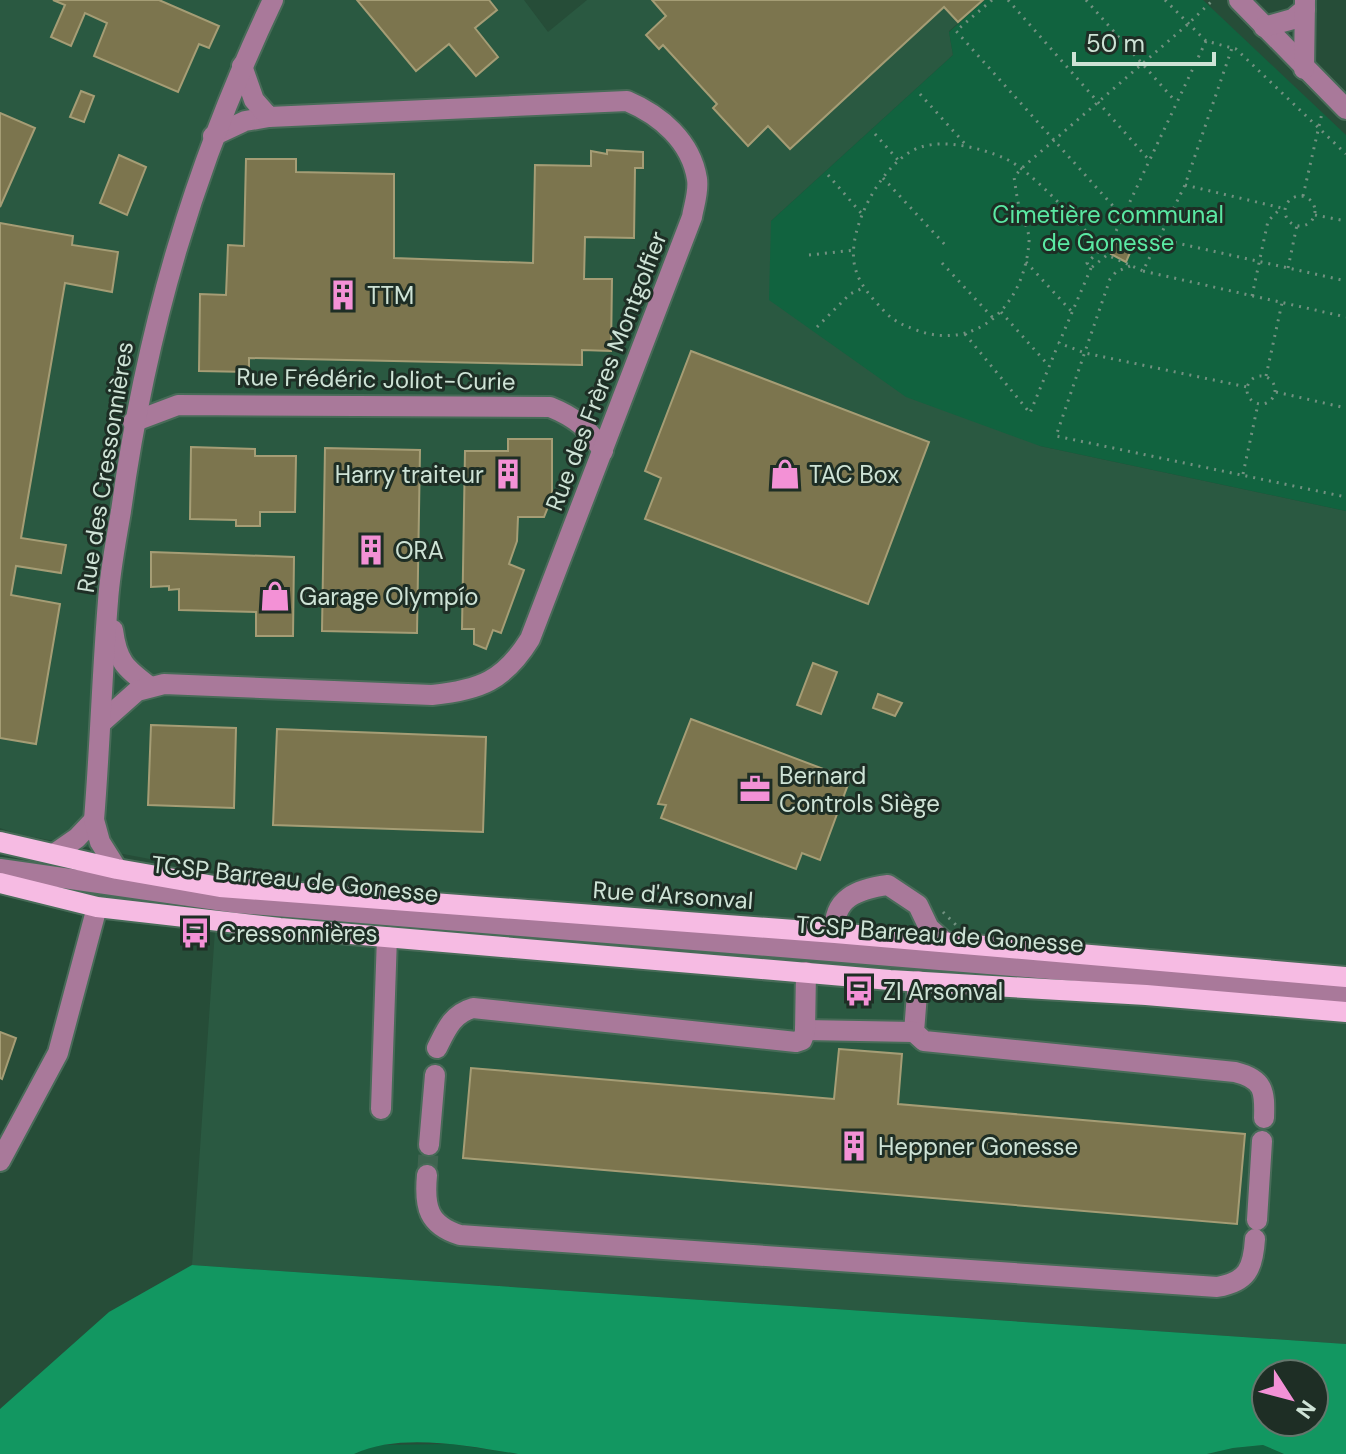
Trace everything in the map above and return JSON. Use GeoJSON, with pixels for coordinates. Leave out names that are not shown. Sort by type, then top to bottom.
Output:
{"type":"FeatureCollection","features":[{"type":"Feature","properties":{"kind":"main road","name":"Rue d'Arsonval"},"geometry":{"type":"LineString","coordinates":[[0,842],[117,869],[220,887],[835,933],[1346,977]]}},
{"type":"Feature","properties":{"kind":"main road"},"geometry":{"type":"LineString","coordinates":[[0,883],[97,907],[204,921],[918,981],[1146,995],[1346,1012]]}},
{"type":"Feature","properties":{"kind":"street","name":"Rue des Cressonnières"},"geometry":{"type":"LineString","coordinates":[[117,869],[100,842],[94,820],[108,599],[133,422],[148,350],[186,216],[213,136],[273,0]]}},
{"type":"Feature","properties":{"kind":"street"},"geometry":{"type":"LineString","coordinates":[[1239,0],[1340,103]]}},
{"type":"Feature","properties":{"kind":"street"},"geometry":{"type":"LineString","coordinates":[[1264,27],[1293,19],[1305,4]]}},
{"type":"Feature","properties":{"kind":"street"},"geometry":{"type":"LineString","coordinates":[[1304,69],[1305,4]]}},
{"type":"Feature","properties":{"kind":"street"},"geometry":{"type":"LineString","coordinates":[[242,66],[254,100],[269,117]]}},
{"type":"Feature","properties":{"kind":"street","name":"Rue des Frères Montgolfier"},"geometry":{"type":"LineString","coordinates":[[149,686],[164,684],[432,695],[469,691],[494,680],[518,658],[530,639],[692,217],[698,182],[687,150],[677,136],[645,109],[627,101],[269,117],[245,121],[213,136]]}},
{"type":"Feature","properties":{"kind":"street","name":"Rue Frédéric Joliot-Curie"},"geometry":{"type":"LineString","coordinates":[[133,422],[178,405],[550,407],[571,415],[590,430],[603,451]]}},
{"type":"Feature","properties":{"kind":"street"},"geometry":{"type":"LineString","coordinates":[[101,723],[121,703],[149,686],[123,666],[115,648],[108,599]]}},
{"type":"Feature","properties":{"kind":"street"},"geometry":{"type":"LineString","coordinates":[[54,854],[77,838],[94,820]]}},
{"type":"Feature","properties":{"kind":"street","name":"TCSP Barreau de Gonesse"},"geometry":{"type":"LineString","coordinates":[[0,854],[53,876]]}},
{"type":"Feature","properties":{"kind":"street","name":"TCSP Barreau de Gonesse"},"geometry":{"type":"LineString","coordinates":[[0,869],[254,905],[1346,993]]}},
{"type":"Feature","properties":{"kind":"street"},"geometry":{"type":"LineString","coordinates":[[835,933],[834,918],[846,898],[870,888],[888,885],[918,905],[929,928],[947,944]]}},
{"type":"Feature","properties":{"kind":"street"},"geometry":{"type":"LineString","coordinates":[[0,1161],[58,1053],[97,907]]}},
{"type":"Feature","properties":{"kind":"street"},"geometry":{"type":"LineString","coordinates":[[381,1109],[387,937]]}},
{"type":"Feature","properties":{"kind":"street"},"geometry":{"type":"LineString","coordinates":[[437,1048],[447,1027],[460,1012],[473,1008],[796,1042],[802,1040],[805,1030],[806,972]]}},
{"type":"Feature","properties":{"kind":"street"},"geometry":{"type":"LineString","coordinates":[[914,1032],[918,981]]}},
{"type":"Feature","properties":{"kind":"street"},"geometry":{"type":"LineString","coordinates":[[805,1030],[914,1032],[924,1041],[1235,1072],[1248,1075],[1258,1082],[1265,1094],[1264,1118]]}},
{"type":"Feature","properties":{"kind":"street"},"geometry":{"type":"LineString","coordinates":[[429,1145],[435,1075]]}},
{"type":"Feature","properties":{"kind":"street"},"geometry":{"type":"LineString","coordinates":[[427,1175],[428,1207],[437,1225],[460,1235],[1217,1287],[1237,1284],[1252,1262],[1262,1141]]}},
{"type":"Feature","properties":{"kind":"path"},"geometry":{"type":"LineString","coordinates":[[992,0],[956,31],[1122,216]]}},
{"type":"Feature","properties":{"kind":"path"},"geometry":{"type":"LineString","coordinates":[[1008,0],[1149,160]]}},
{"type":"Feature","properties":{"kind":"path"},"geometry":{"type":"LineString","coordinates":[[1086,0],[1176,102]]}},
{"type":"Feature","properties":{"kind":"path"},"geometry":{"type":"LineString","coordinates":[[1165,0],[1206,41],[1232,48],[1319,125],[1346,154]]}},
{"type":"Feature","properties":{"kind":"path"},"geometry":{"type":"LineString","coordinates":[[1206,41],[1108,248],[1102,248],[1022,168],[1004,157],[956,144],[920,147],[892,166],[858,222],[855,267],[868,294],[895,322],[934,336],[965,334],[994,319],[1014,293],[1024,272],[1030,238],[1020,210],[1014,177],[1022,168],[1213,0]]}},
{"type":"Feature","properties":{"kind":"path"},"geometry":{"type":"LineString","coordinates":[[1143,271],[1185,185],[1232,48]]}},
{"type":"Feature","properties":{"kind":"path"},"geometry":{"type":"LineString","coordinates":[[920,94],[968,148]]}},
{"type":"Feature","properties":{"kind":"path"},"geometry":{"type":"LineString","coordinates":[[1303,196],[1322,113],[1340,103]]}},
{"type":"Feature","properties":{"kind":"path"},"geometry":{"type":"LineString","coordinates":[[875,134],[899,161]]}},
{"type":"Feature","properties":{"kind":"path"},"geometry":{"type":"LineString","coordinates":[[828,175],[862,214]]}},
{"type":"Feature","properties":{"kind":"path"},"geometry":{"type":"LineString","coordinates":[[883,178],[948,248]]}},
{"type":"Feature","properties":{"kind":"path"},"geometry":{"type":"LineString","coordinates":[[1185,185],[1283,208]]}},
{"type":"Feature","properties":{"kind":"path"},"geometry":{"type":"LineString","coordinates":[[1252,296],[1268,221],[1293,197],[1303,196],[1312,201],[1315,215],[1309,223],[1297,225],[1288,218],[1283,208]]}},
{"type":"Feature","properties":{"kind":"path"},"geometry":{"type":"LineString","coordinates":[[1315,215],[1346,221]]}},
{"type":"Feature","properties":{"kind":"path"},"geometry":{"type":"LineString","coordinates":[[1288,268],[1297,225]]}},
{"type":"Feature","properties":{"kind":"path"},"geometry":{"type":"LineString","coordinates":[[1159,239],[1346,281]]}},
{"type":"Feature","properties":{"kind":"path"},"geometry":{"type":"LineString","coordinates":[[1091,268],[1087,263],[1102,248]]}},
{"type":"Feature","properties":{"kind":"path"},"geometry":{"type":"LineString","coordinates":[[809,255],[855,250]]}},
{"type":"Feature","properties":{"kind":"path"},"geometry":{"type":"LineString","coordinates":[[965,334],[1030,413],[1091,268],[1107,255],[1143,271],[1346,317]]}},
{"type":"Feature","properties":{"kind":"path"},"geometry":{"type":"LineString","coordinates":[[1026,261],[1072,312]]}},
{"type":"Feature","properties":{"kind":"path"},"geometry":{"type":"LineString","coordinates":[[942,263],[994,319]]}},
{"type":"Feature","properties":{"kind":"path"},"geometry":{"type":"LineString","coordinates":[[1130,266],[1116,272],[1110,279],[1056,436],[1346,497]]}},
{"type":"Feature","properties":{"kind":"path"},"geometry":{"type":"LineString","coordinates":[[817,327],[850,294],[865,287]]}},
{"type":"Feature","properties":{"kind":"path"},"geometry":{"type":"LineString","coordinates":[[1266,376],[1282,303]]}},
{"type":"Feature","properties":{"kind":"path"},"geometry":{"type":"LineString","coordinates":[[1001,312],[1050,366]]}},
{"type":"Feature","properties":{"kind":"path"},"geometry":{"type":"LineString","coordinates":[[1059,343],[1085,353],[1247,387]]}},
{"type":"Feature","properties":{"kind":"path"},"geometry":{"type":"LineString","coordinates":[[1258,404],[1248,396],[1247,387],[1252,379],[1266,376]]}},
{"type":"Feature","properties":{"kind":"path"},"geometry":{"type":"LineString","coordinates":[[1258,404],[1267,402],[1275,392],[1273,382],[1266,376]]}},
{"type":"Feature","properties":{"kind":"path"},"geometry":{"type":"LineString","coordinates":[[1275,392],[1346,408]]}},
{"type":"Feature","properties":{"kind":"path"},"geometry":{"type":"LineString","coordinates":[[1242,475],[1258,404]]}},
{"type":"Feature","properties":{"kind":"shaded area"},"geometry":{"type":"Polygon","coordinates":[[[0,0],[524,0],[548,32],[587,0],[985,0],[949,31],[953,55],[771,221],[1040,446],[1346,511],[1346,1344],[192,1265],[219,872],[17,834],[0,828],[0,0]]]}},
{"type":"Feature","properties":{"kind":"green space","name":"Cimetière communal de Gonesse"},"geometry":{"type":"Polygon","coordinates":[[[985,0],[1203,0],[1346,135],[1346,511],[1040,446],[906,397],[769,300],[771,221],[953,55],[949,32],[985,0]]]}},
{"type":"Feature","properties":{"kind":"green space"},"geometry":{"type":"Polygon","coordinates":[[[192,1265],[1346,1344],[1346,1454],[1284,1454],[1263,1445],[1207,1454],[518,1454],[413,1442],[372,1447],[354,1454],[0,1454],[0,1409],[109,1312],[192,1265]]]}},
{"type":"Feature","properties":{"kind":"green space"},"geometry":{"type":"Polygon","coordinates":[[[451,1444],[518,1454],[354,1454],[374,1445],[451,1444]]]}},
{"type":"Feature","properties":{"kind":"green space"},"geometry":{"type":"Polygon","coordinates":[[[1263,1445],[1284,1454],[1207,1454],[1233,1448],[1263,1445]]]}},
{"type":"Feature","properties":{"kind":"building"},"geometry":{"type":"Polygon","coordinates":[[[53,0],[159,0],[219,26],[209,48],[199,44],[178,92],[94,56],[107,23],[85,13],[71,46],[51,37],[65,5],[53,0]]]}},
{"type":"Feature","properties":{"kind":"building"},"geometry":{"type":"Polygon","coordinates":[[[357,0],[489,0],[497,10],[475,28],[498,57],[476,76],[449,44],[416,71],[357,0]]]}},
{"type":"Feature","properties":{"kind":"building"},"geometry":{"type":"Polygon","coordinates":[[[652,0],[983,0],[958,22],[944,7],[790,149],[768,126],[748,146],[713,108],[717,104],[663,45],[659,49],[646,35],[666,16],[652,0]]]}},
{"type":"Feature","properties":{"kind":"building"},"geometry":{"type":"Polygon","coordinates":[[[81,91],[94,96],[84,122],[70,117],[81,91]]]}},
{"type":"Feature","properties":{"kind":"building"},"geometry":{"type":"Polygon","coordinates":[[[0,113],[35,128],[0,207],[0,113]]]}},
{"type":"Feature","properties":{"kind":"building"},"geometry":{"type":"Polygon","coordinates":[[[607,150],[643,152],[643,168],[635,168],[634,238],[585,237],[584,279],[612,279],[611,351],[582,350],[582,365],[249,358],[249,372],[199,371],[200,294],[226,295],[228,245],[244,246],[246,159],[296,159],[296,172],[394,174],[394,258],[533,263],[535,165],[591,166],[591,151],[607,154],[607,150]]]}},
{"type":"Feature","properties":{"kind":"building"},"geometry":{"type":"Polygon","coordinates":[[[119,155],[146,167],[127,215],[100,203],[119,155]]]}},
{"type":"Feature","properties":{"kind":"building"},"geometry":{"type":"Polygon","coordinates":[[[0,223],[73,236],[72,245],[118,252],[112,292],[65,283],[21,538],[66,545],[61,573],[16,566],[11,595],[60,604],[36,744],[0,738],[0,223]]]}},
{"type":"Feature","properties":{"kind":"building"},"geometry":{"type":"Polygon","coordinates":[[[1117,241],[1132,248],[1126,262],[1111,254],[1117,241]]]}},
{"type":"Feature","properties":{"kind":"building","name":"TAC Box"},"geometry":{"type":"Polygon","coordinates":[[[691,351],[929,442],[868,604],[645,519],[661,478],[645,471],[691,351]]]}},
{"type":"Feature","properties":{"kind":"building","name":"Harry traiteur"},"geometry":{"type":"Polygon","coordinates":[[[508,439],[552,439],[552,497],[544,517],[518,517],[517,541],[509,564],[524,570],[501,633],[493,630],[486,649],[474,644],[474,629],[462,629],[465,451],[508,451],[508,439]]]}},
{"type":"Feature","properties":{"kind":"building"},"geometry":{"type":"Polygon","coordinates":[[[191,447],[255,449],[255,456],[296,456],[295,512],[260,512],[260,526],[236,526],[236,520],[190,519],[191,447]]]}},
{"type":"Feature","properties":{"kind":"building","name":"ORA"},"geometry":{"type":"Polygon","coordinates":[[[325,448],[420,450],[417,633],[322,631],[325,448]]]}},
{"type":"Feature","properties":{"kind":"building"},"geometry":{"type":"Polygon","coordinates":[[[151,552],[294,557],[293,636],[256,636],[256,612],[179,610],[179,589],[151,587],[151,552]]]}},
{"type":"Feature","properties":{"kind":"building"},"geometry":{"type":"Polygon","coordinates":[[[813,663],[837,672],[821,714],[797,705],[813,663]]]}},
{"type":"Feature","properties":{"kind":"building"},"geometry":{"type":"Polygon","coordinates":[[[878,694],[902,703],[895,716],[873,708],[878,694]]]}},
{"type":"Feature","properties":{"kind":"building","name":"Bernard Controls Siège"},"geometry":{"type":"Polygon","coordinates":[[[691,719],[850,779],[820,860],[802,853],[796,869],[661,818],[666,805],[658,804],[691,719]]]}},
{"type":"Feature","properties":{"kind":"building"},"geometry":{"type":"Polygon","coordinates":[[[151,725],[236,728],[234,808],[148,805],[151,725]]]}},
{"type":"Feature","properties":{"kind":"building"},"geometry":{"type":"Polygon","coordinates":[[[277,729],[486,737],[483,832],[273,825],[277,729]]]}},
{"type":"Feature","properties":{"kind":"building"},"geometry":{"type":"Polygon","coordinates":[[[0,1032],[16,1038],[2,1079],[0,1078],[0,1032]]]}},
{"type":"Feature","properties":{"kind":"building","name":"Heppner Gonesse"},"geometry":{"type":"Polygon","coordinates":[[[839,1049],[902,1054],[898,1104],[1245,1134],[1237,1224],[463,1158],[471,1068],[834,1099],[839,1049]]]}},
{"type":"Feature","properties":{"kind":"tunnel"},"geometry":{"type":"LineString","coordinates":[[427,1175],[429,1145]]}},
{"type":"Feature","properties":{"kind":"place","name":"TTM"},"geometry":{"type":"Point","coordinates":[343,295]}},
{"type":"Feature","properties":{"kind":"place","name":"Harry traiteur"},"geometry":{"type":"Point","coordinates":[508,474]}},
{"type":"Feature","properties":{"kind":"place","name":"TAC Box"},"geometry":{"type":"Point","coordinates":[785,474]}},
{"type":"Feature","properties":{"kind":"place","name":"ORA"},"geometry":{"type":"Point","coordinates":[371,550]}},
{"type":"Feature","properties":{"kind":"place","name":"Garage Olympío"},"geometry":{"type":"Point","coordinates":[275,596]}},
{"type":"Feature","properties":{"kind":"place","name":"Bernard Controls Siège"},"geometry":{"type":"Point","coordinates":[755,789]}},
{"type":"Feature","properties":{"kind":"place","name":"Cressonnières"},"geometry":{"type":"Point","coordinates":[195,933]}},
{"type":"Feature","properties":{"kind":"place","name":"ZI Arsonval"},"geometry":{"type":"Point","coordinates":[859,991]}},
{"type":"Feature","properties":{"kind":"place","name":"Heppner Gonesse"},"geometry":{"type":"Point","coordinates":[854,1146]}}]}
